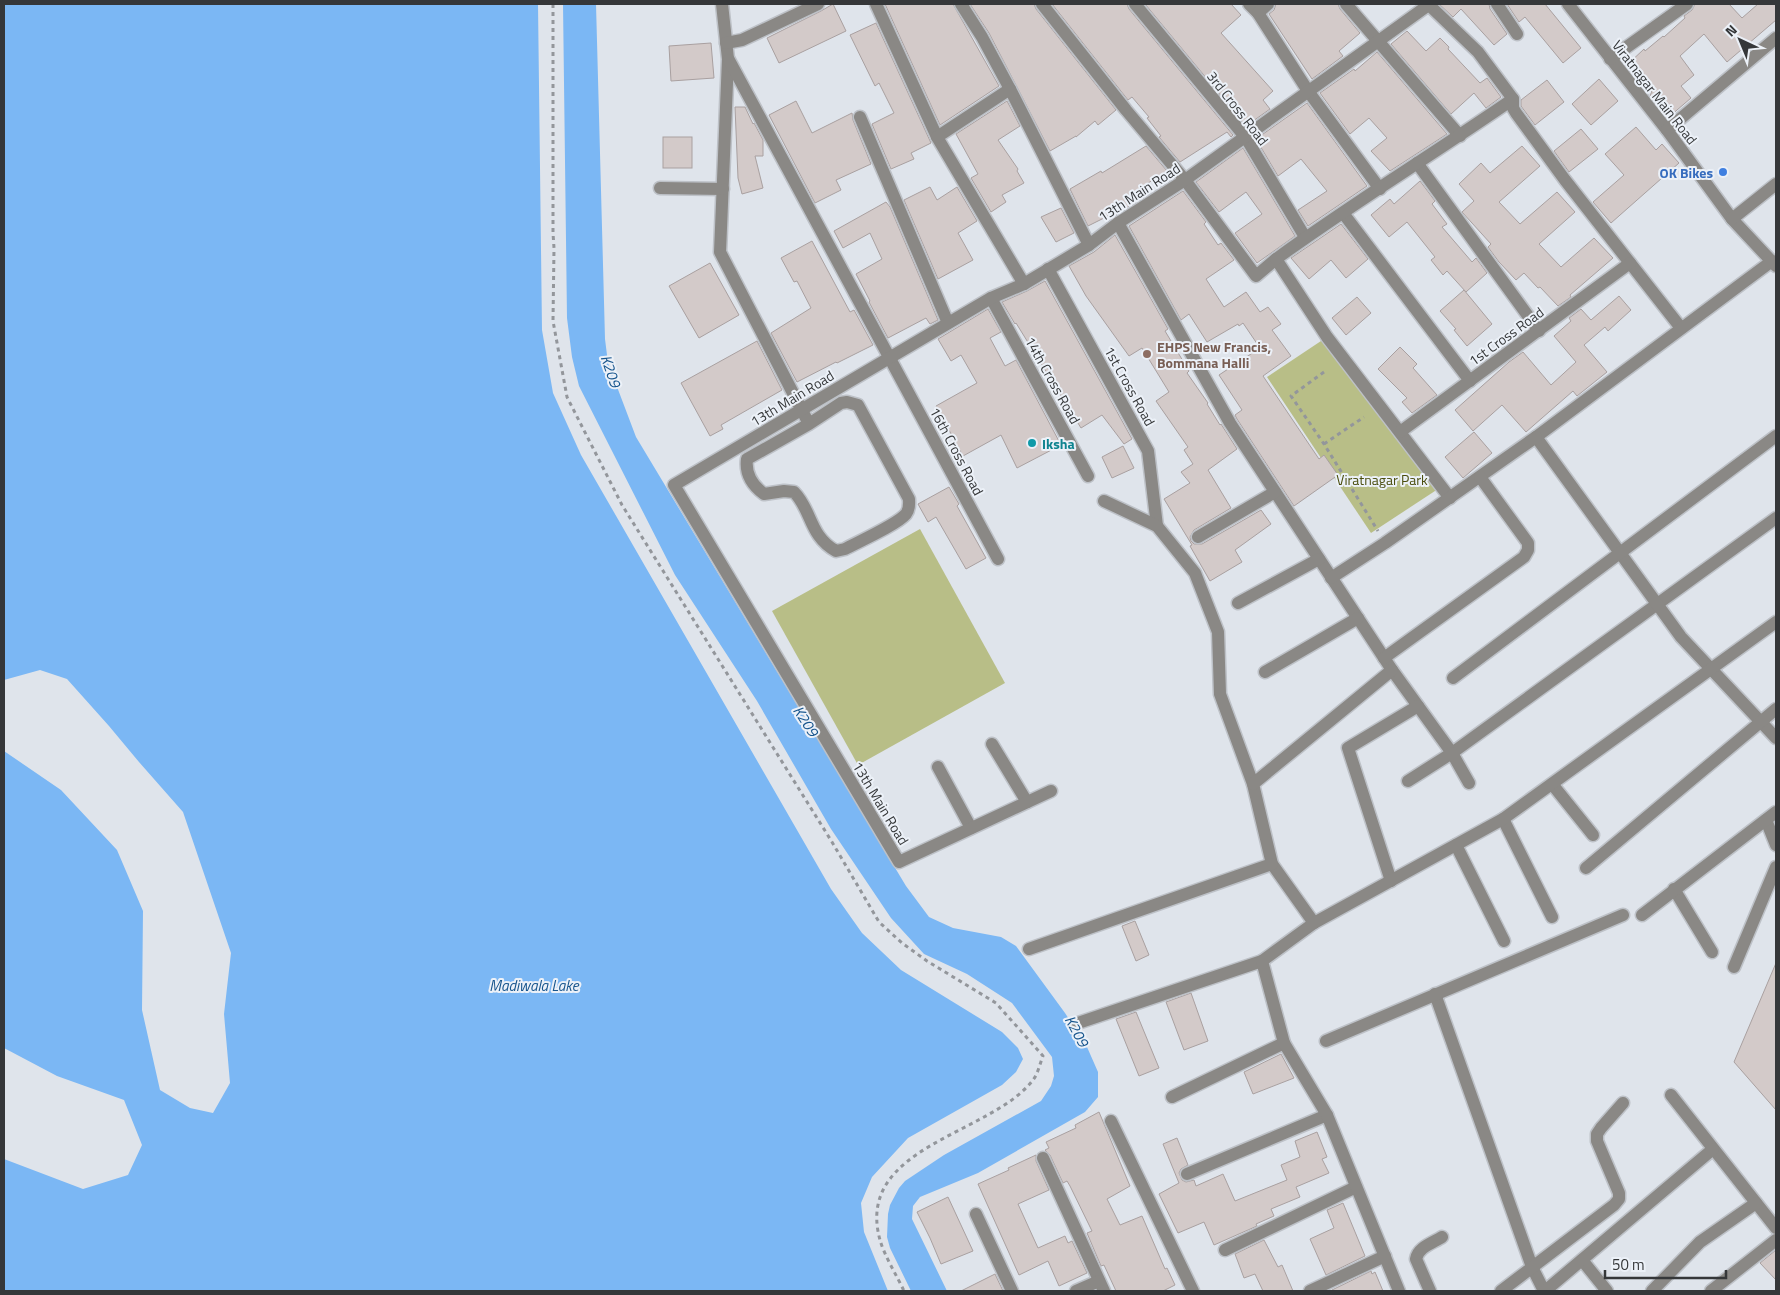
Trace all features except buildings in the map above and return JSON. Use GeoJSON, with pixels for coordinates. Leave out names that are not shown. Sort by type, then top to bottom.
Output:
{"type":"FeatureCollection","features":[{"type":"Feature","properties":{"kind":"street"},"geometry":{"type":"LineString","coordinates":[[722,4],[728,59],[720,252],[809,424]]}},
{"type":"Feature","properties":{"kind":"street"},"geometry":{"type":"LineString","coordinates":[[726,43],[742,40],[818,4]]}},
{"type":"Feature","properties":{"kind":"street"},"geometry":{"type":"LineString","coordinates":[[876,4],[937,137],[1024,284]]}},
{"type":"Feature","properties":{"kind":"street"},"geometry":{"type":"LineString","coordinates":[[960,4],[982,37],[1010,88],[1089,245]]}},
{"type":"Feature","properties":{"kind":"street"},"geometry":{"type":"LineString","coordinates":[[1042,4],[1126,110],[1186,180],[1256,276],[1305,237],[1460,136],[1513,98]]}},
{"type":"Feature","properties":{"kind":"street","name":"3rd Cross Road"},"geometry":{"type":"LineString","coordinates":[[1136,4],[1246,138],[1305,237]]}},
{"type":"Feature","properties":{"kind":"street"},"geometry":{"type":"LineString","coordinates":[[1268,4],[1254,8],[1308,91],[1380,189]]}},
{"type":"Feature","properties":{"kind":"street"},"geometry":{"type":"LineString","coordinates":[[1346,4],[1460,136]]}},
{"type":"Feature","properties":{"kind":"street"},"geometry":{"type":"LineString","coordinates":[[1430,4],[1478,52],[1513,98],[1513,108],[1516,113],[1681,328]]}},
{"type":"Feature","properties":{"kind":"street","name":"13th Main Road"},"geometry":{"type":"LineString","coordinates":[[1050,791],[899,862],[674,485],[991,298],[1024,284],[1089,245],[1118,223],[1186,180],[1246,138],[1378,40],[1430,4]]}},
{"type":"Feature","properties":{"kind":"street"},"geometry":{"type":"LineString","coordinates":[[1497,4],[1517,34]]}},
{"type":"Feature","properties":{"kind":"street","name":"Viratnagar Main Road"},"geometry":{"type":"LineString","coordinates":[[1568,4],[1667,130],[1732,219],[1774,264]]}},
{"type":"Feature","properties":{"kind":"street"},"geometry":{"type":"LineString","coordinates":[[1610,59],[1687,4]]}},
{"type":"Feature","properties":{"kind":"street"},"geometry":{"type":"LineString","coordinates":[[1667,130],[1776,38]]}},
{"type":"Feature","properties":{"kind":"street","name":"16th Cross Road"},"geometry":{"type":"LineString","coordinates":[[728,59],[998,560]]}},
{"type":"Feature","properties":{"kind":"street"},"geometry":{"type":"LineString","coordinates":[[937,137],[1010,88]]}},
{"type":"Feature","properties":{"kind":"street"},"geometry":{"type":"LineString","coordinates":[[860,118],[948,323]]}},
{"type":"Feature","properties":{"kind":"street"},"geometry":{"type":"LineString","coordinates":[[1417,164],[1539,331]]}},
{"type":"Feature","properties":{"kind":"street"},"geometry":{"type":"LineString","coordinates":[[1732,219],[1776,184]]}},
{"type":"Feature","properties":{"kind":"street"},"geometry":{"type":"LineString","coordinates":[[660,188],[723,189]]}},
{"type":"Feature","properties":{"kind":"street"},"geometry":{"type":"LineString","coordinates":[[1343,213],[1470,380]]}},
{"type":"Feature","properties":{"kind":"street"},"geometry":{"type":"LineString","coordinates":[[1118,223],[1230,424],[1392,670],[1452,753],[1470,783]]}},
{"type":"Feature","properties":{"kind":"street"},"geometry":{"type":"LineString","coordinates":[[1276,259],[1327,337],[1450,498]]}},
{"type":"Feature","properties":{"kind":"street","name":"1st Cross Road"},"geometry":{"type":"LineString","coordinates":[[1400,432],[1630,263]]}},
{"type":"Feature","properties":{"kind":"street"},"geometry":{"type":"LineString","coordinates":[[1331,578],[1480,477],[1681,328],[1774,264]]}},
{"type":"Feature","properties":{"kind":"street","name":"1st Cross Road"},"geometry":{"type":"LineString","coordinates":[[1048,269],[1148,451],[1157,526]]}},
{"type":"Feature","properties":{"kind":"street","name":"14th Cross Road"},"geometry":{"type":"LineString","coordinates":[[991,298],[1088,476]]}},
{"type":"Feature","properties":{"kind":"street"},"geometry":{"type":"LineString","coordinates":[[846,402],[858,406],[908,499],[910,506],[907,513],[899,520],[845,549],[836,551],[820,538],[812,527],[799,498],[794,492],[784,491],[764,494],[755,487],[746,468],[747,459],[809,424],[841,403],[846,402]]}},
{"type":"Feature","properties":{"kind":"street"},"geometry":{"type":"LineString","coordinates":[[1453,678],[1776,436]]}},
{"type":"Feature","properties":{"kind":"street"},"geometry":{"type":"LineString","coordinates":[[1536,437],[1681,637],[1776,738]]}},
{"type":"Feature","properties":{"kind":"street"},"geometry":{"type":"LineString","coordinates":[[1384,658],[1524,557],[1528,550],[1528,543],[1480,477]]}},
{"type":"Feature","properties":{"kind":"street"},"geometry":{"type":"LineString","coordinates":[[1198,537],[1275,492]]}},
{"type":"Feature","properties":{"kind":"street"},"geometry":{"type":"LineString","coordinates":[[1104,501],[1157,526],[1195,574],[1218,632],[1220,694],[1253,784],[1272,864],[1314,923]]}},
{"type":"Feature","properties":{"kind":"street"},"geometry":{"type":"LineString","coordinates":[[1408,782],[1452,753],[1776,518]]}},
{"type":"Feature","properties":{"kind":"street"},"geometry":{"type":"LineString","coordinates":[[1238,604],[1319,559]]}},
{"type":"Feature","properties":{"kind":"street"},"geometry":{"type":"LineString","coordinates":[[1265,672],[1358,618]]}},
{"type":"Feature","properties":{"kind":"street"},"geometry":{"type":"LineString","coordinates":[[1075,1024],[1262,962],[1314,923],[1503,819],[1776,622]]}},
{"type":"Feature","properties":{"kind":"street"},"geometry":{"type":"LineString","coordinates":[[1253,784],[1392,670]]}},
{"type":"Feature","properties":{"kind":"street"},"geometry":{"type":"LineString","coordinates":[[1391,881],[1348,748],[1418,706]]}},
{"type":"Feature","properties":{"kind":"street"},"geometry":{"type":"LineString","coordinates":[[1586,868],[1776,709]]}},
{"type":"Feature","properties":{"kind":"street"},"geometry":{"type":"LineString","coordinates":[[992,744],[1027,802]]}},
{"type":"Feature","properties":{"kind":"street"},"geometry":{"type":"LineString","coordinates":[[938,767],[971,828]]}},
{"type":"Feature","properties":{"kind":"street"},"geometry":{"type":"LineString","coordinates":[[1552,784],[1593,835]]}},
{"type":"Feature","properties":{"kind":"street"},"geometry":{"type":"LineString","coordinates":[[1642,915],[1771,816],[1776,845]]}},
{"type":"Feature","properties":{"kind":"street"},"geometry":{"type":"LineString","coordinates":[[1503,819],[1552,917]]}},
{"type":"Feature","properties":{"kind":"street"},"geometry":{"type":"LineString","coordinates":[[1456,845],[1504,941]]}},
{"type":"Feature","properties":{"kind":"street"},"geometry":{"type":"LineString","coordinates":[[1030,949],[1272,864]]}},
{"type":"Feature","properties":{"kind":"street"},"geometry":{"type":"LineString","coordinates":[[1734,967],[1776,867]]}},
{"type":"Feature","properties":{"kind":"street"},"geometry":{"type":"LineString","coordinates":[[1674,889],[1712,952]]}},
{"type":"Feature","properties":{"kind":"street"},"geometry":{"type":"LineString","coordinates":[[1326,1042],[1622,915]]}},
{"type":"Feature","properties":{"kind":"street"},"geometry":{"type":"LineString","coordinates":[[1262,962],[1284,1043],[1327,1115],[1400,1291]]}},
{"type":"Feature","properties":{"kind":"street"},"geometry":{"type":"LineString","coordinates":[[1435,994],[1532,1267],[1544,1291],[1713,1149]]}},
{"type":"Feature","properties":{"kind":"street"},"geometry":{"type":"LineString","coordinates":[[1172,1097],[1284,1043]]}},
{"type":"Feature","properties":{"kind":"street"},"geometry":{"type":"LineString","coordinates":[[1671,1095],[1776,1228]]}},
{"type":"Feature","properties":{"kind":"street"},"geometry":{"type":"LineString","coordinates":[[1501,1291],[1614,1206],[1619,1199],[1619,1193],[1597,1141],[1597,1134],[1623,1102]]}},
{"type":"Feature","properties":{"kind":"street"},"geometry":{"type":"LineString","coordinates":[[1188,1174],[1327,1115]]}},
{"type":"Feature","properties":{"kind":"street"},"geometry":{"type":"LineString","coordinates":[[1111,1121],[1193,1291]]}},
{"type":"Feature","properties":{"kind":"street"},"geometry":{"type":"LineString","coordinates":[[1043,1158],[1102,1286],[1076,1291]]}},
{"type":"Feature","properties":{"kind":"street"},"geometry":{"type":"LineString","coordinates":[[1225,1250],[1356,1187]]}},
{"type":"Feature","properties":{"kind":"street"},"geometry":{"type":"LineString","coordinates":[[1652,1291],[1700,1242],[1756,1202]]}},
{"type":"Feature","properties":{"kind":"street"},"geometry":{"type":"LineString","coordinates":[[976,1214],[1012,1291]]}},
{"type":"Feature","properties":{"kind":"street"},"geometry":{"type":"LineString","coordinates":[[1430,1291],[1416,1259],[1417,1254],[1442,1237]]}},
{"type":"Feature","properties":{"kind":"street"},"geometry":{"type":"LineString","coordinates":[[1711,1291],[1776,1240]]}},
{"type":"Feature","properties":{"kind":"street"},"geometry":{"type":"LineString","coordinates":[[1310,1291],[1385,1256]]}},
{"type":"Feature","properties":{"kind":"street"},"geometry":{"type":"LineString","coordinates":[[1582,1260],[1607,1291]]}},
{"type":"Feature","properties":{"kind":"path"},"geometry":{"type":"LineString","coordinates":[[553,4],[553,321],[567,397],[622,504],[832,842],[879,922],[902,943],[927,961],[996,1003],[1043,1056],[1034,1079],[1012,1102],[912,1156],[886,1182],[876,1211],[880,1240],[904,1291]]}},
{"type":"Feature","properties":{"kind":"path"},"geometry":{"type":"LineString","coordinates":[[1324,372],[1291,396],[1324,444],[1385,543]]}},
{"type":"Feature","properties":{"kind":"path"},"geometry":{"type":"LineString","coordinates":[[1324,444],[1364,417]]}},
{"type":"Feature","properties":{"kind":"green space","name":"Viratnagar Park"},"geometry":{"type":"Polygon","coordinates":[[[1327,337],[1438,489],[1371,533],[1267,377],[1327,337]]]}},
{"type":"Feature","properties":{"kind":"green space"},"geometry":{"type":"Polygon","coordinates":[[[920,529],[1005,683],[858,765],[772,611],[920,529]]]}},
{"type":"Feature","properties":{"kind":"water","name":"Madiwala Lake"},"geometry":{"type":"Polygon","coordinates":[[[4,4],[538,4],[542,330],[553,393],[581,455],[831,889],[862,933],[901,970],[1002,1032],[1018,1048],[1023,1059],[1016,1072],[1002,1085],[908,1138],[872,1177],[861,1203],[864,1232],[888,1291],[4,1291],[4,1159],[83,1189],[128,1175],[142,1145],[124,1100],[57,1076],[4,1048],[4,751],[61,790],[117,850],[143,911],[142,1010],[160,1090],[190,1108],[213,1113],[230,1083],[224,1014],[231,953],[183,812],[67,679],[40,670],[4,680],[4,4]]]}},
{"type":"Feature","properties":{"kind":"water","name":"K209"},"geometry":{"type":"Polygon","coordinates":[[[563,4],[596,4],[605,339],[608,363],[636,437],[906,886],[929,917],[953,928],[1001,937],[1016,946],[1065,1013],[1087,1047],[1098,1072],[1098,1097],[1085,1112],[978,1173],[920,1197],[913,1206],[912,1219],[947,1291],[911,1291],[890,1248],[887,1237],[890,1205],[905,1181],[944,1155],[1041,1101],[1051,1086],[1054,1076],[1052,1057],[1012,1003],[967,974],[924,954],[891,918],[831,829],[757,701],[675,575],[579,386],[572,357],[567,318],[563,4]]]}},
{"type":"Feature","properties":{"kind":"place","name":"OK Bikes"},"geometry":{"type":"Point","coordinates":[1723,172]}},
{"type":"Feature","properties":{"kind":"place","name":"EHPS New Francis, Bommana Halli"},"geometry":{"type":"Point","coordinates":[1147,354]}},
{"type":"Feature","properties":{"kind":"place","name":"Iksha"},"geometry":{"type":"Point","coordinates":[1032,443]}}]}
